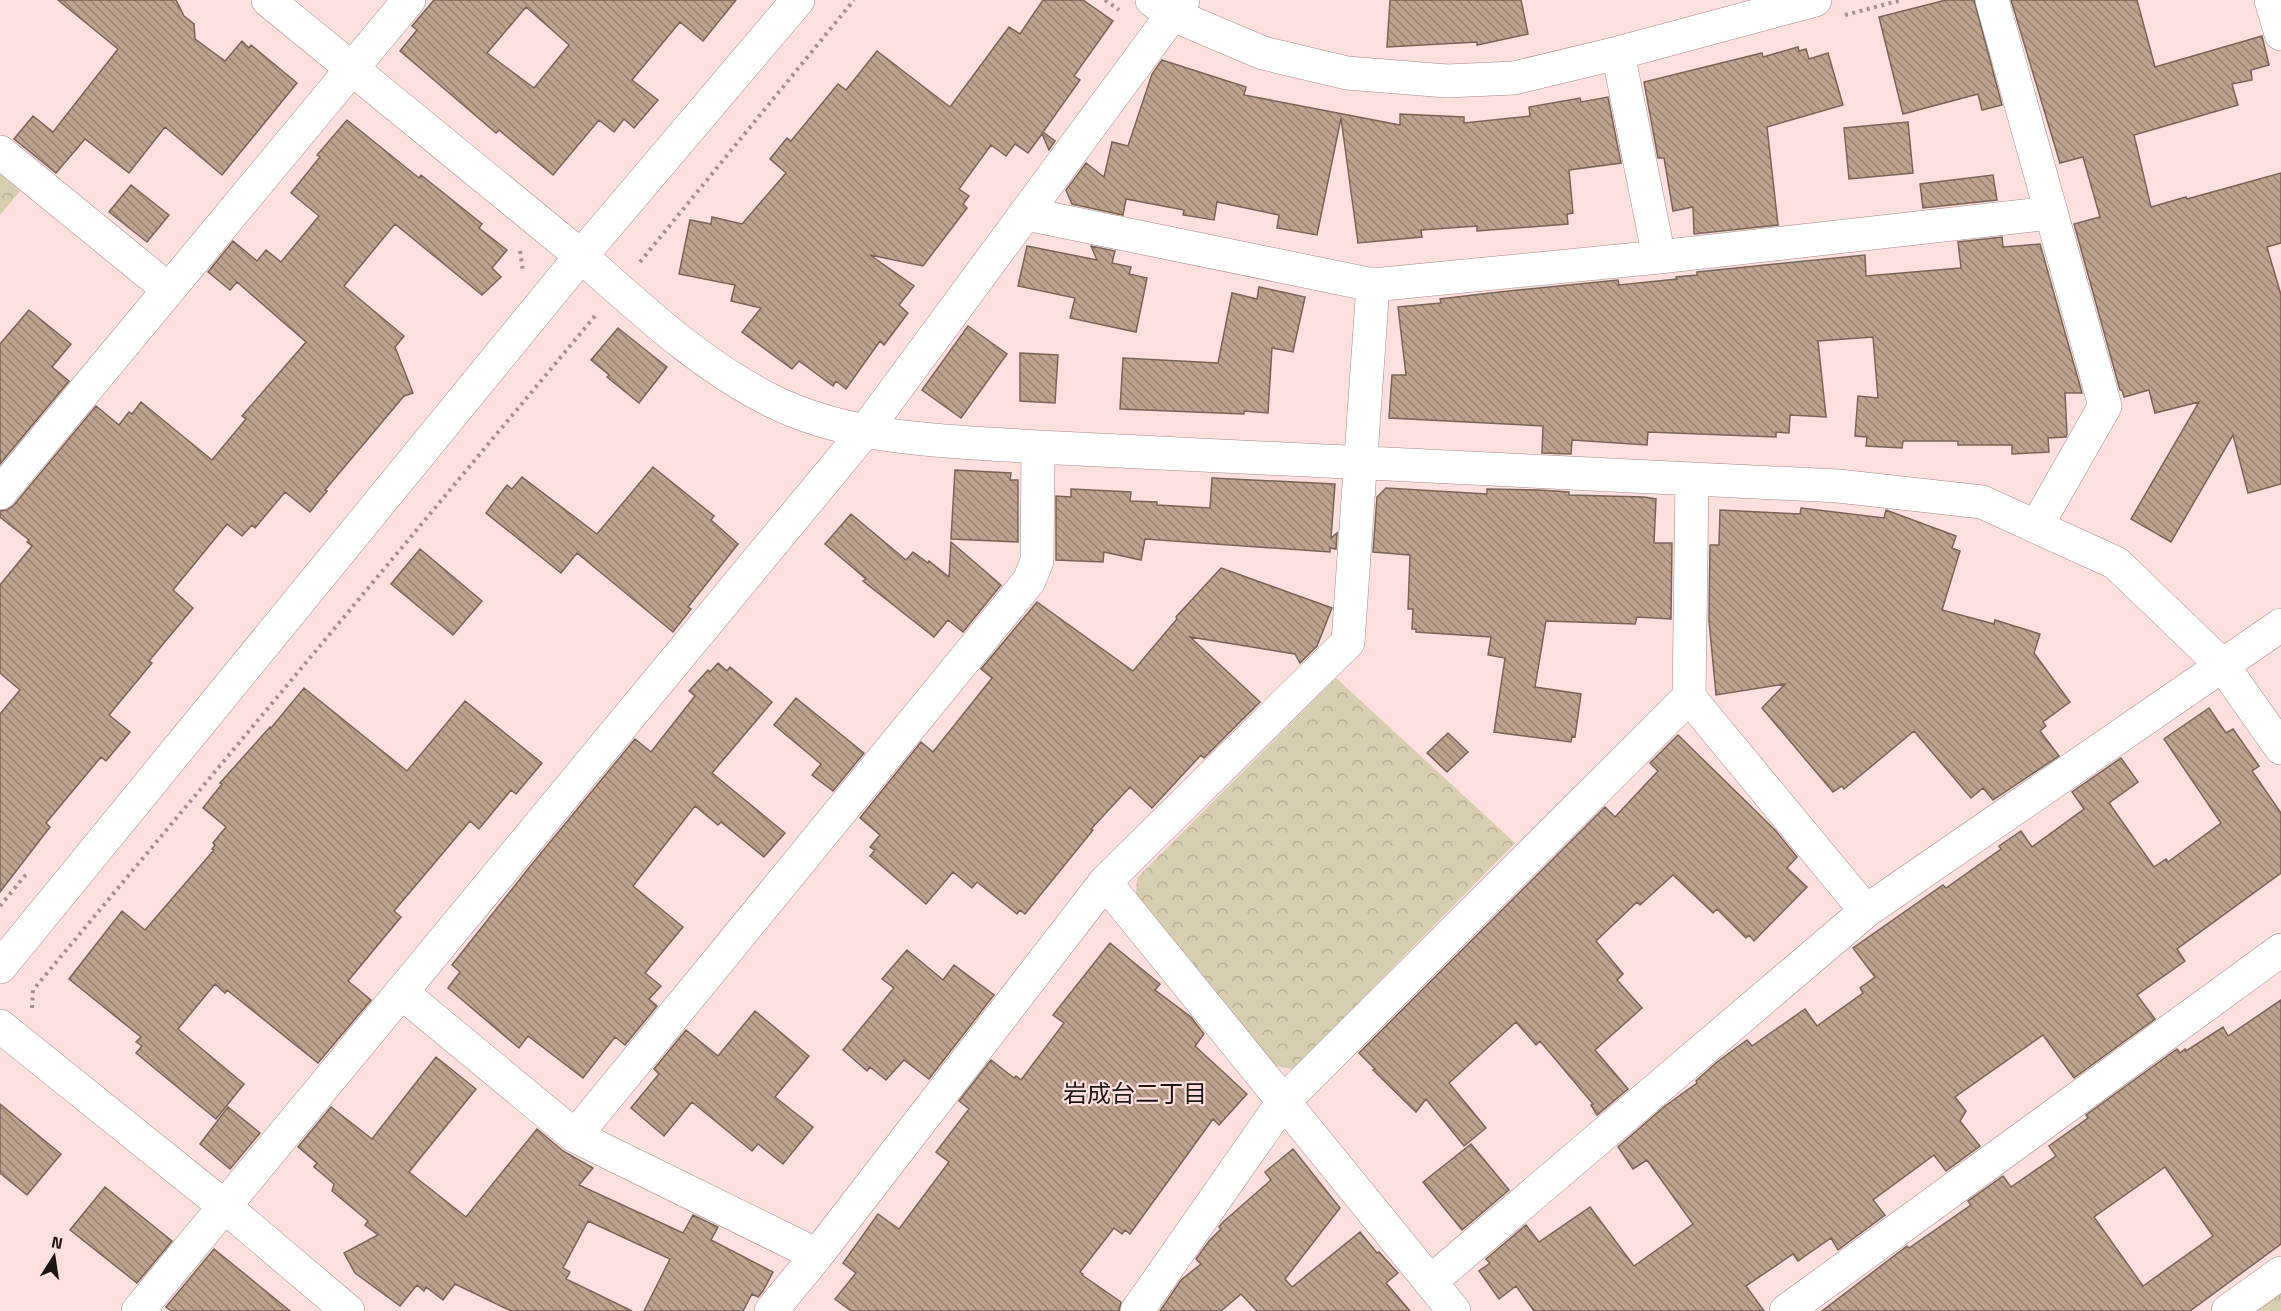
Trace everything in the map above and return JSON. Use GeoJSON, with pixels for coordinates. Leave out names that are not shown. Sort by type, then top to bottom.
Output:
{"type":"FeatureCollection","features":[{"type":"Feature","properties":{"kind":"street"},"geometry":{"type":"LineString","coordinates":[[268,0],[581,256],[687,346],[736,380],[771,400],[809,416],[865,431],[922,439],[1038,447],[1838,486],[1982,502],[2116,563],[2223,666],[2281,748]]}},
{"type":"Feature","properties":{"kind":"street"},"geometry":{"type":"LineString","coordinates":[[0,493],[409,0]]}},
{"type":"Feature","properties":{"kind":"street"},"geometry":{"type":"LineString","coordinates":[[0,967],[581,256],[798,0]]}},
{"type":"Feature","properties":{"kind":"street"},"geometry":{"type":"LineString","coordinates":[[138,1311],[865,431],[1026,214],[1169,5],[1263,53],[1347,73],[1447,81],[1514,78],[1618,53],[1815,0]]}},
{"type":"Feature","properties":{"kind":"street"},"geometry":{"type":"LineString","coordinates":[[1992,0],[2105,406],[2036,527]]}},
{"type":"Feature","properties":{"kind":"street"},"geometry":{"type":"LineString","coordinates":[[2271,0],[2281,34]]}},
{"type":"Feature","properties":{"kind":"street"},"geometry":{"type":"LineString","coordinates":[[1618,53],[1659,257]]}},
{"type":"Feature","properties":{"kind":"street"},"geometry":{"type":"LineString","coordinates":[[0,152],[168,289]]}},
{"type":"Feature","properties":{"kind":"street"},"geometry":{"type":"LineString","coordinates":[[1026,214],[1373,285],[1659,257],[2051,213]]}},
{"type":"Feature","properties":{"kind":"street"},"geometry":{"type":"LineString","coordinates":[[771,1311],[817,1256],[1105,882],[1348,642],[1373,285]]}},
{"type":"Feature","properties":{"kind":"street"},"geometry":{"type":"LineString","coordinates":[[575,1136],[1029,581],[1037,561],[1038,447]]}},
{"type":"Feature","properties":{"kind":"street"},"geometry":{"type":"LineString","coordinates":[[1692,479],[1689,697],[1866,911]]}},
{"type":"Feature","properties":{"kind":"street"},"geometry":{"type":"LineString","coordinates":[[1430,1282],[1866,911],[2281,625]]}},
{"type":"Feature","properties":{"kind":"street"},"geometry":{"type":"LineString","coordinates":[[1137,1311],[1283,1102],[1689,697]]}},
{"type":"Feature","properties":{"kind":"street"},"geometry":{"type":"LineString","coordinates":[[1105,882],[1454,1311]]}},
{"type":"Feature","properties":{"kind":"street"},"geometry":{"type":"LineString","coordinates":[[1786,1311],[2281,950]]}},
{"type":"Feature","properties":{"kind":"street"},"geometry":{"type":"LineString","coordinates":[[401,992],[575,1136],[817,1256]]}},
{"type":"Feature","properties":{"kind":"street"},"geometry":{"type":"LineString","coordinates":[[0,1026],[224,1206],[348,1311]]}},
{"type":"Feature","properties":{"kind":"street"},"geometry":{"type":"LineString","coordinates":[[2228,1311],[2281,1273]]}},
{"type":"Feature","properties":{"kind":"path"},"geometry":{"type":"LineString","coordinates":[[33,990],[618,289],[854,0]]}},
{"type":"Feature","properties":{"kind":"green space"},"geometry":{"type":"Polygon","coordinates":[[[0,174],[20,191],[0,215],[0,174]]]}},
{"type":"Feature","properties":{"kind":"green space"},"geometry":{"type":"Polygon","coordinates":[[[1336,678],[1515,843],[1293,1069],[1275,1066],[1136,895],[1137,878],[1336,678]]]}},
{"type":"Feature","properties":{"kind":"green space"},"geometry":{"type":"Polygon","coordinates":[[[2281,1291],[2281,1311],[2253,1311],[2281,1291]]]}},
{"type":"Feature","properties":{"kind":"building"},"geometry":{"type":"Polygon","coordinates":[[[58,0],[176,0],[184,16],[194,24],[195,39],[225,61],[242,41],[249,48],[251,45],[297,83],[222,175],[165,127],[129,173],[85,139],[56,173],[14,139],[33,116],[53,132],[118,49],[58,0]]]}},
{"type":"Feature","properties":{"kind":"building"},"geometry":{"type":"Polygon","coordinates":[[[434,0],[736,0],[703,41],[680,22],[632,80],[658,100],[634,128],[624,119],[614,132],[599,120],[553,175],[499,130],[496,133],[400,51],[417,30],[412,26],[434,0]],[[526,7],[487,53],[534,88],[569,45],[526,7]]]}},
{"type":"Feature","properties":{"kind":"building"},"geometry":{"type":"Polygon","coordinates":[[[1043,0],[1083,0],[1113,21],[1074,76],[1080,80],[1043,132],[1055,141],[1049,150],[1042,134],[1028,153],[1015,144],[1006,156],[991,145],[959,189],[969,196],[963,204],[967,208],[923,266],[870,255],[914,286],[899,305],[908,313],[884,345],[880,341],[846,389],[836,381],[833,386],[799,361],[792,369],[742,332],[761,308],[731,301],[735,285],[679,274],[690,220],[711,224],[712,217],[742,224],[786,173],[770,159],[787,138],[791,141],[838,84],[846,90],[877,51],[950,107],[1009,27],[1020,34],[1043,0]]]}},
{"type":"Feature","properties":{"kind":"building"},"geometry":{"type":"Polygon","coordinates":[[[1390,0],[1521,0],[1528,34],[1477,45],[1477,42],[1387,47],[1390,0]]]}},
{"type":"Feature","properties":{"kind":"building"},"geometry":{"type":"Polygon","coordinates":[[[1946,0],[1974,0],[2002,105],[1982,110],[1978,94],[1903,114],[1879,17],[1946,0]]]}},
{"type":"Feature","properties":{"kind":"building"},"geometry":{"type":"Polygon","coordinates":[[[2011,0],[2137,0],[2155,67],[2262,36],[2269,65],[2251,70],[2252,80],[2232,84],[2238,105],[2134,135],[2151,207],[2281,173],[2281,243],[2267,247],[2281,295],[2281,484],[2248,493],[2233,435],[2171,542],[2131,519],[2199,402],[2155,413],[2149,390],[2124,397],[2120,390],[2074,224],[2100,217],[2083,157],[2060,163],[2011,0]]]}},
{"type":"Feature","properties":{"kind":"building"},"geometry":{"type":"Polygon","coordinates":[[[1798,47],[1799,51],[1806,49],[1809,59],[1828,53],[1843,105],[1767,127],[1778,225],[1694,234],[1693,207],[1673,211],[1664,158],[1658,158],[1644,82],[1762,53],[1763,57],[1798,47]]]}},
{"type":"Feature","properties":{"kind":"building"},"geometry":{"type":"Polygon","coordinates":[[[1162,60],[1246,87],[1244,95],[1400,125],[1400,114],[1464,117],[1464,123],[1530,116],[1529,107],[1580,98],[1581,102],[1608,97],[1621,163],[1569,170],[1573,213],[1567,214],[1568,224],[1477,231],[1477,226],[1421,230],[1422,237],[1358,243],[1341,118],[1317,235],[1277,228],[1279,215],[1217,202],[1214,220],[1183,215],[1184,210],[1126,199],[1123,215],[1072,204],[1066,190],[1086,163],[1104,177],[1112,142],[1128,146],[1152,74],[1162,60]]]}},
{"type":"Feature","properties":{"kind":"building"},"geometry":{"type":"Polygon","coordinates":[[[347,120],[419,178],[421,175],[482,224],[479,228],[507,250],[492,268],[501,277],[482,295],[395,224],[344,286],[404,336],[395,347],[413,393],[404,396],[325,490],[327,491],[310,512],[285,492],[255,528],[252,525],[242,536],[227,524],[173,590],[193,608],[149,661],[152,663],[109,715],[130,732],[106,761],[101,757],[46,823],[50,827],[0,892],[0,714],[20,690],[0,673],[0,585],[32,546],[27,542],[29,540],[0,517],[0,511],[7,510],[14,505],[96,406],[119,425],[141,402],[212,460],[246,419],[242,416],[306,342],[237,282],[230,290],[208,272],[233,241],[257,261],[266,250],[281,262],[319,216],[291,193],[320,157],[317,155],[347,120]]]}},
{"type":"Feature","properties":{"kind":"building"},"geometry":{"type":"Polygon","coordinates":[[[1908,122],[1913,173],[1849,179],[1844,128],[1908,122]]]}},
{"type":"Feature","properties":{"kind":"building"},"geometry":{"type":"Polygon","coordinates":[[[1993,175],[1997,200],[1923,208],[1920,184],[1993,175]]]}},
{"type":"Feature","properties":{"kind":"building"},"geometry":{"type":"Polygon","coordinates":[[[131,185],[169,215],[147,242],[109,212],[131,185]]]}},
{"type":"Feature","properties":{"kind":"building"},"geometry":{"type":"Polygon","coordinates":[[[2002,237],[2003,247],[2040,244],[2082,393],[2065,393],[2067,434],[2066,437],[2048,438],[2049,452],[2012,454],[2012,445],[1958,445],[1958,441],[1903,441],[1902,448],[1866,446],[1867,437],[1855,436],[1858,396],[1878,398],[1873,337],[1818,341],[1826,417],[1790,415],[1789,433],[1776,432],[1776,437],[1648,432],[1647,445],[1572,440],[1571,454],[1542,453],[1543,426],[1389,418],[1392,375],[1406,375],[1398,307],[1441,303],[1440,299],[1508,291],[1618,280],[1619,285],[1677,279],[1676,277],[1697,275],[1697,272],[1865,255],[1866,276],[1961,268],[1958,242],[2002,237]]]}},
{"type":"Feature","properties":{"kind":"building"},"geometry":{"type":"Polygon","coordinates":[[[1027,246],[1097,260],[1091,246],[1115,251],[1112,263],[1131,267],[1129,274],[1147,278],[1136,332],[1070,318],[1075,298],[1018,286],[1027,246]]]}},
{"type":"Feature","properties":{"kind":"building"},"geometry":{"type":"Polygon","coordinates":[[[1259,287],[1305,297],[1293,352],[1272,348],[1268,413],[1120,409],[1123,358],[1218,363],[1232,293],[1257,299],[1259,287]]]}},
{"type":"Feature","properties":{"kind":"building"},"geometry":{"type":"Polygon","coordinates":[[[29,310],[71,344],[52,367],[69,381],[0,464],[0,344],[29,310]]]}},
{"type":"Feature","properties":{"kind":"building"},"geometry":{"type":"Polygon","coordinates":[[[968,326],[1007,354],[961,418],[922,390],[968,326]]]}},
{"type":"Feature","properties":{"kind":"building"},"geometry":{"type":"Polygon","coordinates":[[[618,328],[667,367],[639,403],[607,377],[609,375],[591,360],[618,328]]]}},
{"type":"Feature","properties":{"kind":"building"},"geometry":{"type":"Polygon","coordinates":[[[1020,353],[1058,355],[1055,403],[1020,401],[1020,353]]]}},
{"type":"Feature","properties":{"kind":"building"},"geometry":{"type":"Polygon","coordinates":[[[653,467],[714,516],[711,520],[738,544],[688,607],[691,609],[673,632],[577,553],[561,573],[486,513],[507,485],[512,489],[522,477],[597,534],[653,467]]]}},
{"type":"Feature","properties":{"kind":"building"},"geometry":{"type":"Polygon","coordinates":[[[955,470],[1011,473],[1010,480],[1018,480],[1018,542],[951,539],[955,470]]]}},
{"type":"Feature","properties":{"kind":"building"},"geometry":{"type":"Polygon","coordinates":[[[1212,478],[1335,484],[1331,538],[1337,533],[1336,549],[1330,548],[1330,552],[1145,539],[1141,560],[1104,552],[1103,562],[1056,560],[1056,496],[1071,497],[1071,489],[1131,492],[1130,501],[1210,508],[1212,478]]]}},
{"type":"Feature","properties":{"kind":"building"},"geometry":{"type":"Polygon","coordinates":[[[1386,488],[1487,494],[1487,489],[1540,490],[1569,492],[1569,495],[1656,499],[1654,543],[1672,543],[1671,619],[1637,617],[1635,624],[1546,621],[1535,687],[1581,694],[1575,737],[1572,736],[1571,742],[1494,732],[1505,658],[1488,655],[1491,637],[1416,632],[1416,629],[1412,629],[1413,609],[1408,609],[1410,555],[1373,552],[1377,497],[1386,488]]]}},
{"type":"Feature","properties":{"kind":"building"},"geometry":{"type":"Polygon","coordinates":[[[1801,508],[1884,518],[1886,510],[1956,536],[1952,548],[1960,551],[1942,610],[1994,624],[1995,620],[2040,634],[2034,653],[2070,702],[2043,722],[2046,726],[2040,731],[2059,756],[1993,800],[1983,788],[1971,798],[1914,731],[1844,789],[1842,786],[1833,792],[1762,708],[1785,684],[1716,695],[1709,621],[1710,545],[1719,545],[1720,510],[1800,514],[1801,508]]]}},
{"type":"Feature","properties":{"kind":"building"},"geometry":{"type":"Polygon","coordinates":[[[851,514],[906,560],[913,552],[949,577],[951,542],[1001,585],[963,632],[948,620],[934,637],[863,581],[866,579],[825,544],[851,514]]]}},
{"type":"Feature","properties":{"kind":"building"},"geometry":{"type":"Polygon","coordinates":[[[420,549],[482,601],[453,635],[391,584],[420,549]]]}},
{"type":"Feature","properties":{"kind":"building"},"geometry":{"type":"Polygon","coordinates":[[[1221,568],[1332,608],[1317,646],[1300,663],[1295,654],[1190,637],[1260,702],[1204,758],[1201,755],[1152,808],[1130,787],[1091,829],[1093,830],[1025,914],[1020,910],[1017,914],[977,882],[972,888],[953,872],[926,904],[870,856],[875,850],[870,847],[880,835],[860,818],[921,742],[933,752],[992,678],[981,669],[1037,602],[1133,671],[1177,619],[1176,617],[1221,568]]]}},
{"type":"Feature","properties":{"kind":"building"},"geometry":{"type":"Polygon","coordinates":[[[718,663],[727,671],[730,667],[772,702],[712,773],[785,833],[764,857],[721,822],[718,825],[695,806],[633,886],[683,927],[645,973],[661,986],[649,999],[657,1006],[625,1045],[615,1037],[583,1078],[528,1036],[519,1048],[448,988],[460,972],[452,965],[635,739],[651,752],[695,696],[689,691],[708,670],[710,672],[718,663]]]}},
{"type":"Feature","properties":{"kind":"building"},"geometry":{"type":"Polygon","coordinates":[[[304,688],[407,771],[465,701],[542,763],[516,794],[511,790],[479,829],[470,821],[394,911],[401,917],[348,981],[371,1000],[318,1063],[227,990],[225,993],[215,984],[178,1029],[244,1084],[216,1119],[136,1053],[142,1046],[136,1042],[141,1037],[69,979],[122,911],[145,930],[214,850],[212,849],[215,845],[213,843],[226,827],[203,808],[222,784],[220,783],[304,688]]]}},
{"type":"Feature","properties":{"kind":"building"},"geometry":{"type":"Polygon","coordinates":[[[796,698],[864,753],[833,791],[812,775],[821,764],[774,725],[796,698]]]}},
{"type":"Feature","properties":{"kind":"building"},"geometry":{"type":"Polygon","coordinates":[[[2209,708],[2226,733],[2233,729],[2259,766],[2252,771],[2281,813],[2281,873],[2177,949],[2185,961],[2137,995],[2155,1019],[2074,1078],[2043,1035],[1955,1097],[1966,1111],[1960,1121],[1980,1146],[1946,1171],[1934,1155],[1873,1200],[1885,1215],[1838,1250],[1831,1238],[1798,1261],[1793,1254],[1746,1286],[1764,1311],[1534,1311],[1516,1286],[1499,1299],[1479,1271],[1490,1263],[1486,1259],[1526,1225],[1539,1242],[1590,1207],[1634,1266],[1693,1224],[1647,1160],[1633,1169],[1618,1147],[1665,1106],[1697,1083],[1696,1081],[1717,1062],[1747,1040],[1752,1046],[1805,1009],[1817,1026],[1863,993],[1860,988],[1875,977],[1853,948],[1943,885],[1946,888],[2001,849],[1999,846],[2021,831],[2032,847],[2084,809],[2072,792],[2121,758],[2138,782],[2109,803],[2154,867],[2166,859],[2168,862],[2221,823],[2164,739],[2209,708]]]}},
{"type":"Feature","properties":{"kind":"building"},"geometry":{"type":"Polygon","coordinates":[[[1448,733],[1468,752],[1447,772],[1427,753],[1448,733]]]}},
{"type":"Feature","properties":{"kind":"building"},"geometry":{"type":"Polygon","coordinates":[[[1678,735],[1775,830],[1797,857],[1787,868],[1807,887],[1754,941],[1749,935],[1746,938],[1717,909],[1713,913],[1673,875],[1640,905],[1637,902],[1596,941],[1623,974],[1617,980],[1642,1008],[1595,1050],[1628,1089],[1597,1115],[1591,1105],[1593,1104],[1540,1041],[1536,1045],[1516,1022],[1449,1083],[1486,1128],[1464,1146],[1426,1099],[1416,1112],[1359,1053],[1605,807],[1615,817],[1658,771],[1650,763],[1678,735]]]}},
{"type":"Feature","properties":{"kind":"building"},"geometry":{"type":"Polygon","coordinates":[[[1110,943],[1160,984],[1155,990],[1191,1017],[1204,1034],[1195,1046],[1247,1094],[1219,1125],[1213,1119],[1130,1234],[1125,1230],[1122,1234],[1114,1228],[1080,1272],[1121,1302],[1119,1311],[851,1311],[835,1299],[856,1273],[843,1263],[878,1214],[899,1229],[949,1162],[936,1152],[969,1109],[959,1101],[991,1060],[1014,1078],[1016,1076],[1021,1080],[1064,1023],[1053,1015],[1110,943]]]}},
{"type":"Feature","properties":{"kind":"building"},"geometry":{"type":"Polygon","coordinates":[[[907,950],[943,980],[954,965],[994,995],[929,1079],[904,1060],[886,1080],[870,1067],[867,1071],[843,1050],[894,988],[882,979],[907,950]]]}},
{"type":"Feature","properties":{"kind":"building"},"geometry":{"type":"Polygon","coordinates":[[[2281,1000],[2281,1244],[2190,1311],[1822,1311],[1907,1246],[1909,1248],[1971,1205],[1968,1201],[2003,1176],[2011,1187],[2056,1156],[2049,1146],[2088,1118],[2086,1115],[2177,1049],[2180,1053],[2185,1049],[2186,1051],[2223,1027],[2228,1036],[2281,1000]],[[2165,1167],[2094,1217],[2143,1286],[2213,1236],[2165,1167]]]}},
{"type":"Feature","properties":{"kind":"building"},"geometry":{"type":"Polygon","coordinates":[[[755,1011],[809,1056],[775,1097],[813,1127],[783,1164],[758,1144],[752,1151],[692,1102],[664,1136],[631,1108],[659,1074],[654,1069],[686,1030],[718,1056],[755,1011]]]}},
{"type":"Feature","properties":{"kind":"building"},"geometry":{"type":"Polygon","coordinates":[[[436,1057],[476,1089],[409,1172],[466,1217],[537,1129],[563,1151],[593,1168],[579,1185],[683,1233],[693,1215],[718,1227],[711,1240],[773,1272],[763,1291],[758,1297],[752,1294],[743,1311],[644,1311],[670,1259],[588,1221],[563,1268],[570,1272],[566,1279],[632,1311],[511,1311],[455,1284],[443,1300],[426,1287],[424,1291],[417,1285],[400,1306],[355,1273],[344,1253],[378,1235],[365,1225],[368,1221],[332,1191],[334,1184],[314,1167],[317,1163],[298,1147],[331,1107],[372,1139],[436,1057]]]}},
{"type":"Feature","properties":{"kind":"building"},"geometry":{"type":"Polygon","coordinates":[[[0,1104],[61,1154],[27,1195],[0,1173],[0,1104]]]}},
{"type":"Feature","properties":{"kind":"building"},"geometry":{"type":"Polygon","coordinates":[[[228,1107],[260,1133],[230,1169],[200,1144],[228,1107]]]}},
{"type":"Feature","properties":{"kind":"building"},"geometry":{"type":"Polygon","coordinates":[[[1471,1144],[1509,1190],[1462,1230],[1423,1182],[1471,1144]]]}},
{"type":"Feature","properties":{"kind":"building"},"geometry":{"type":"Polygon","coordinates":[[[1293,1149],[1340,1208],[1285,1279],[1292,1287],[1360,1232],[1377,1253],[1379,1252],[1398,1273],[1386,1283],[1410,1311],[1257,1311],[1241,1294],[1221,1311],[1160,1311],[1181,1280],[1201,1264],[1196,1259],[1221,1229],[1219,1227],[1222,1223],[1271,1180],[1265,1172],[1293,1149]]]}},
{"type":"Feature","properties":{"kind":"building"},"geometry":{"type":"Polygon","coordinates":[[[105,1187],[172,1241],[137,1283],[70,1230],[105,1187]]]}},
{"type":"Feature","properties":{"kind":"building"},"geometry":{"type":"Polygon","coordinates":[[[214,1249],[290,1311],[171,1311],[166,1307],[214,1249]]]}},
{"type":"Feature","properties":{"kind":"district","name":"岩成台二丁目"},"geometry":{"type":"Point","coordinates":[1135,1094]}}]}
